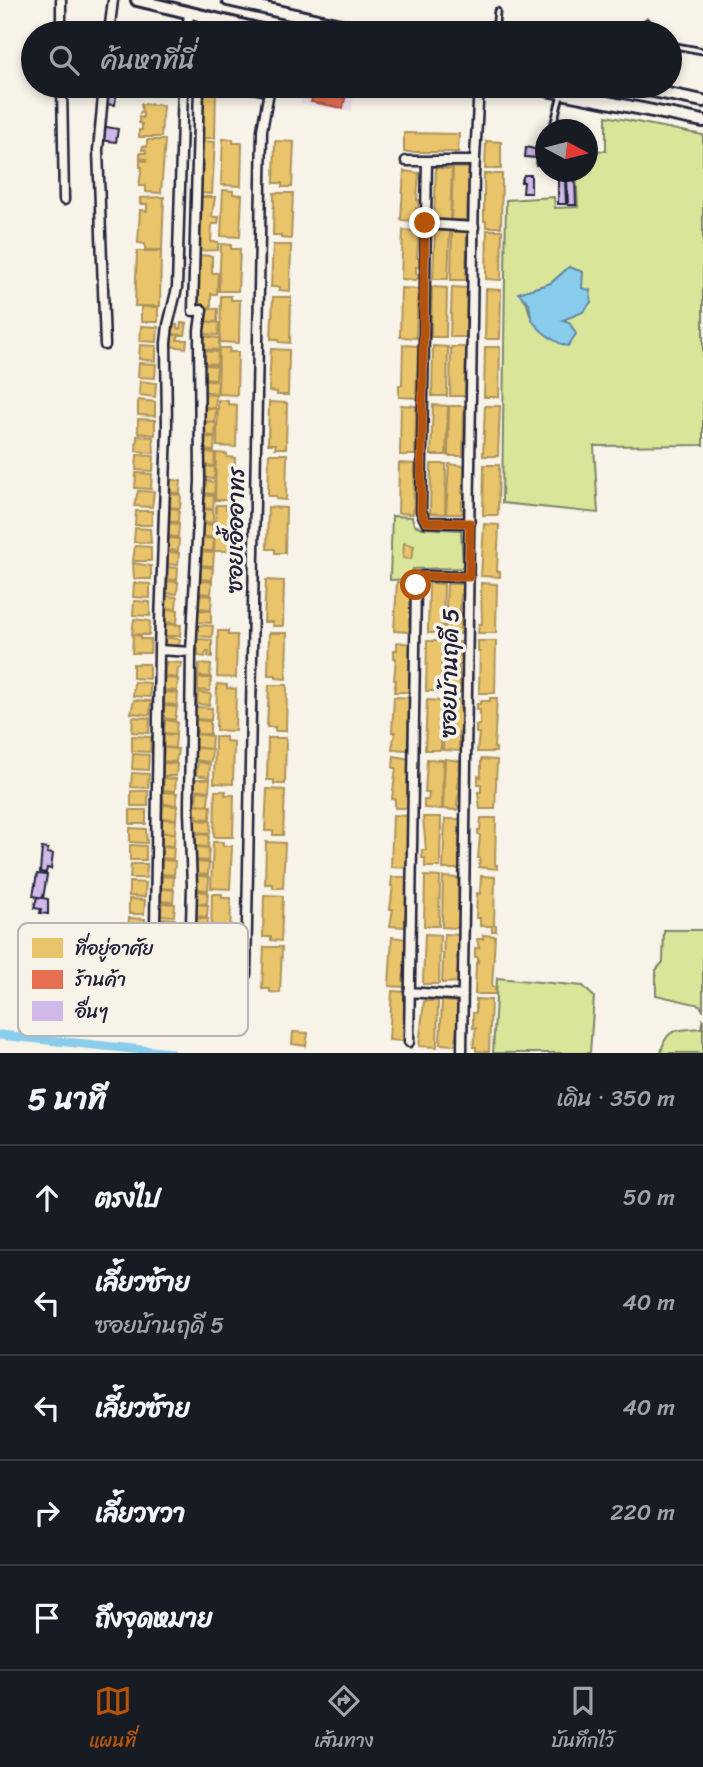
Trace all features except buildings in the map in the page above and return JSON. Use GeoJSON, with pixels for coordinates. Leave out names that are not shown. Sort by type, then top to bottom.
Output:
{"type":"FeatureCollection","features":[{"type":"Feature","properties":{"kind":"main road"},"geometry":{"type":"LineString","coordinates":[[137,0],[223,21]]}},
{"type":"Feature","properties":{"kind":"main road"},"geometry":{"type":"LineString","coordinates":[[228,0],[273,6],[330,21]]}},
{"type":"Feature","properties":{"kind":"main road"},"geometry":{"type":"LineString","coordinates":[[682,96],[703,101]]}},
{"type":"Feature","properties":{"kind":"main road"},"geometry":{"type":"LineString","coordinates":[[586,98],[703,121]]}},
{"type":"Feature","properties":{"kind":"street"},"geometry":{"type":"LineString","coordinates":[[61,0],[61,21]]}},
{"type":"Feature","properties":{"kind":"street"},"geometry":{"type":"LineString","coordinates":[[110,21],[113,0]]}},
{"type":"Feature","properties":{"kind":"street"},"geometry":{"type":"LineString","coordinates":[[188,21],[189,13]]}},
{"type":"Feature","properties":{"kind":"street"},"geometry":{"type":"LineString","coordinates":[[202,16],[202,21]]}},
{"type":"Feature","properties":{"kind":"street"},"geometry":{"type":"LineString","coordinates":[[62,98],[64,200]]}},
{"type":"Feature","properties":{"kind":"street"},"geometry":{"type":"LineString","coordinates":[[103,98],[98,150],[105,345]]}},
{"type":"Feature","properties":{"kind":"street"},"geometry":{"type":"LineString","coordinates":[[155,923],[159,650],[167,430],[166,343],[167,325],[177,288],[183,98]]}},
{"type":"Feature","properties":{"kind":"street"},"geometry":{"type":"LineString","coordinates":[[191,923],[191,652],[200,481],[199,330],[202,310],[193,311],[196,288],[199,98]]}},
{"type":"Feature","properties":{"kind":"street","name":"ซอยเอื้ออาทร"},"geometry":{"type":"LineString","coordinates":[[247,923],[262,144],[268,98]]}},
{"type":"Feature","properties":{"kind":"street","name":"ซอยบ้านฤดี 5"},"geometry":{"type":"LineString","coordinates":[[462,1052],[475,161],[478,98]]}},
{"type":"Feature","properties":{"kind":"street"},"geometry":{"type":"LineString","coordinates":[[406,160],[475,161]]}},
{"type":"Feature","properties":{"kind":"street"},"geometry":{"type":"LineString","coordinates":[[427,161],[421,511],[426,522],[470,523]]}},
{"type":"Feature","properties":{"kind":"street"},"geometry":{"type":"LineString","coordinates":[[180,185],[197,185]]}},
{"type":"Feature","properties":{"kind":"street"},"geometry":{"type":"LineString","coordinates":[[425,223],[474,227]]}},
{"type":"Feature","properties":{"kind":"street"},"geometry":{"type":"LineString","coordinates":[[177,288],[183,292],[191,292],[196,288]]}},
{"type":"Feature","properties":{"kind":"street"},"geometry":{"type":"LineString","coordinates":[[410,1042],[416,585],[419,577],[424,576],[469,577]]}},
{"type":"Feature","properties":{"kind":"street"},"geometry":{"type":"LineString","coordinates":[[159,650],[191,652]]}},
{"type":"Feature","properties":{"kind":"street"},"geometry":{"type":"LineString","coordinates":[[409,992],[463,996]]}},
{"type":"Feature","properties":{"kind":"lane"},"geometry":{"type":"LineString","coordinates":[[496,21],[497,11]]}},
{"type":"Feature","properties":{"kind":"lane"},"geometry":{"type":"LineString","coordinates":[[682,47],[703,51]]}},
{"type":"Feature","properties":{"kind":"lane"},"geometry":{"type":"LineString","coordinates":[[555,119],[560,98]]}},
{"type":"Feature","properties":{"kind":"shaded area"},"geometry":{"type":"Polygon","coordinates":[[[301,98],[353,98],[352,111],[301,104],[301,98]]]}},
{"type":"Feature","properties":{"kind":"green space"},"geometry":{"type":"Polygon","coordinates":[[[606,116],[703,135],[703,445],[594,446],[598,513],[502,503],[506,200],[554,197],[555,208],[578,207],[577,182],[598,182],[598,151],[606,151],[606,116]],[[569,267],[551,283],[519,293],[527,304],[533,322],[550,335],[562,320],[582,312],[581,288],[569,267]]]}},
{"type":"Feature","properties":{"kind":"green space"},"geometry":{"type":"Polygon","coordinates":[[[392,516],[412,517],[414,525],[422,528],[461,530],[461,568],[413,569],[412,579],[390,580],[392,516]]]}},
{"type":"Feature","properties":{"kind":"green space"},"geometry":{"type":"Polygon","coordinates":[[[664,930],[703,930],[703,1011],[700,1005],[656,995],[656,970],[663,962],[664,930]]]}},
{"type":"Feature","properties":{"kind":"green space"},"geometry":{"type":"Polygon","coordinates":[[[497,978],[583,986],[594,997],[590,1053],[493,1053],[497,978]]]}},
{"type":"Feature","properties":{"kind":"green space"},"geometry":{"type":"Polygon","coordinates":[[[703,1018],[703,1053],[661,1053],[670,1034],[701,1028],[703,1018]]]}},
{"type":"Feature","properties":{"kind":"water"},"geometry":{"type":"Polygon","coordinates":[[[569,267],[583,272],[582,288],[590,290],[591,302],[583,312],[563,320],[569,322],[576,334],[568,346],[539,329],[532,319],[529,303],[518,293],[551,283],[569,267]]]}},
{"type":"Feature","properties":{"kind":"waterway"},"geometry":{"type":"LineString","coordinates":[[0,1035],[171,1053]]}},
{"type":"Feature","properties":{"kind":"route"},"geometry":{"type":"LineString","coordinates":[[416,585],[419,577],[424,576],[469,577],[470,523],[426,522],[421,511],[425,223]]}}]}
